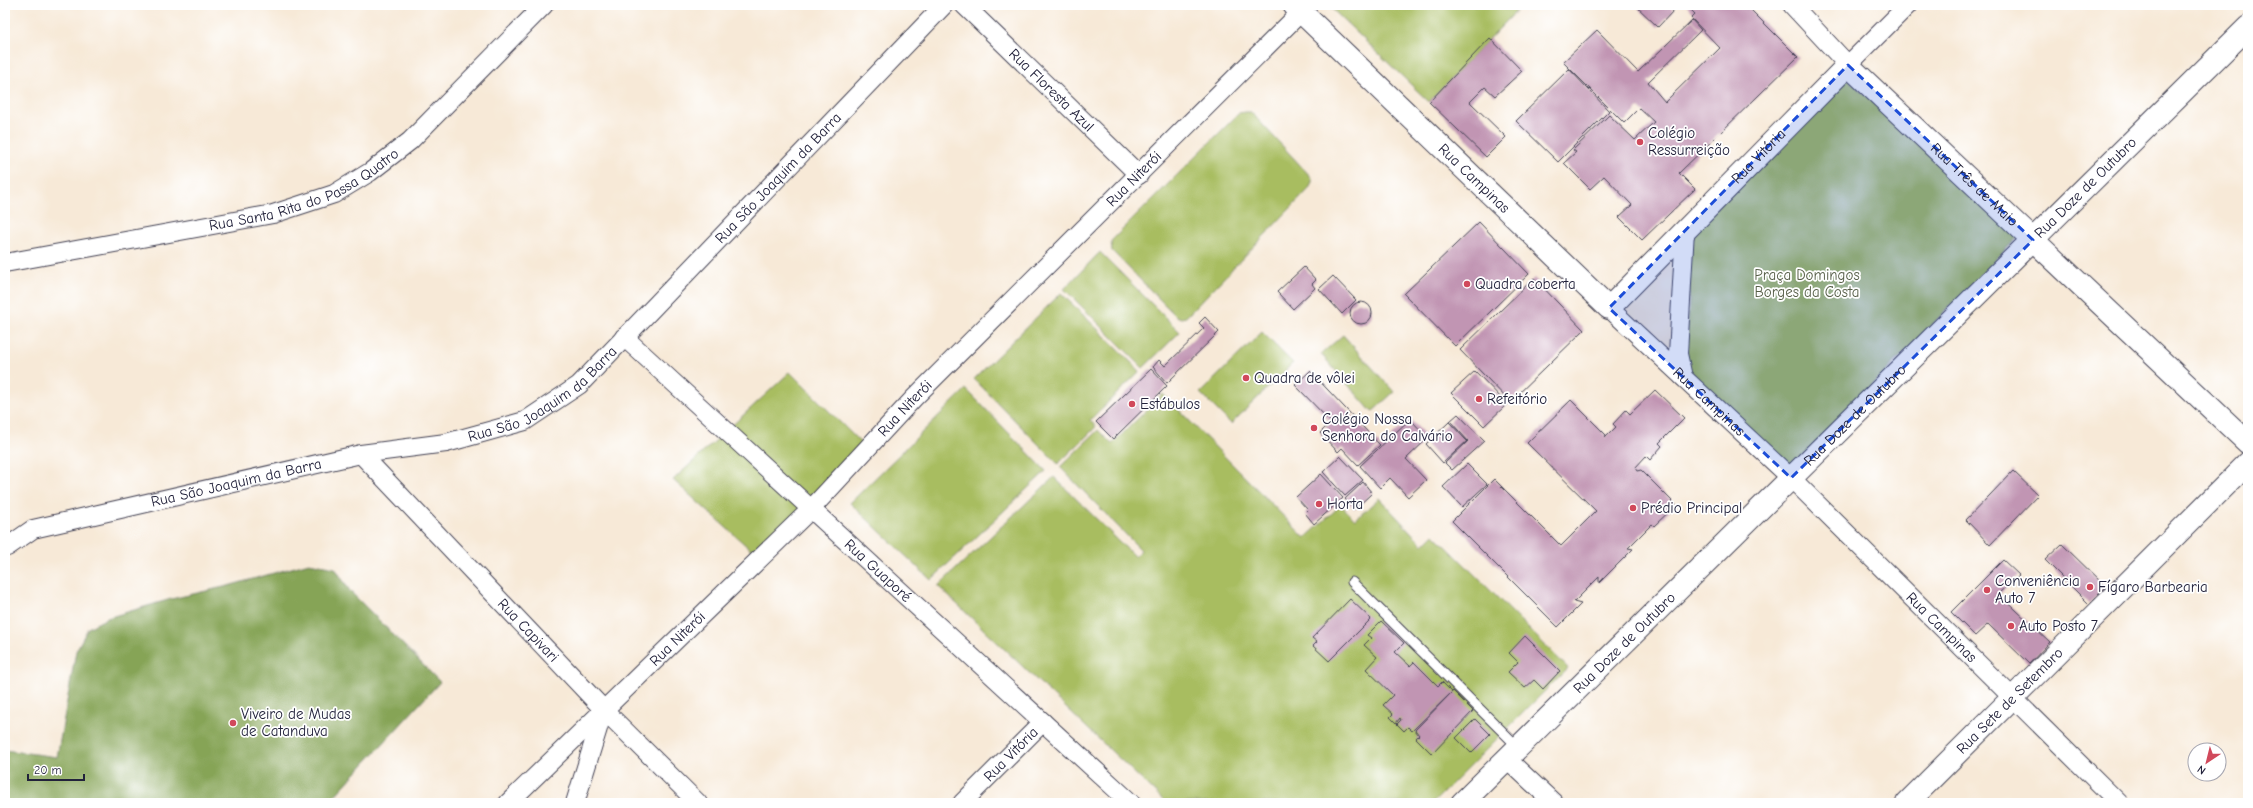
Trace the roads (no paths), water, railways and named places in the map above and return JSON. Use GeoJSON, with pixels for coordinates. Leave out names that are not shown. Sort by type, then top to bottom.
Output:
{"type":"FeatureCollection","features":[{"type":"Feature","properties":{"kind":"main road","name":"Rua Campinas"},"geometry":{"type":"LineString","coordinates":[[1297,9],[1608,308]]}},
{"type":"Feature","properties":{"kind":"main road","name":"Rua Doze de Outubro"},"geometry":{"type":"LineString","coordinates":[[1462,803],[2248,27]]}},
{"type":"Feature","properties":{"kind":"main road","name":"Rua Vitória"},"geometry":{"type":"LineString","coordinates":[[1608,308],[1848,65]]}},
{"type":"Feature","properties":{"kind":"main road","name":"Rua Três de Maio"},"geometry":{"type":"LineString","coordinates":[[1848,65],[2248,443]]}},
{"type":"Feature","properties":{"kind":"main road","name":"Rua Sete de Setembro"},"geometry":{"type":"LineString","coordinates":[[1907,803],[2248,463]]}},
{"type":"Feature","properties":{"kind":"street","name":"Rua Santa Rita do Passa Quatro"},"geometry":{"type":"LineString","coordinates":[[5,263],[274,214],[334,194],[370,172],[410,141],[544,5]]}},
{"type":"Feature","properties":{"kind":"street","name":"Rua São Joaquim da Barra"},"geometry":{"type":"LineString","coordinates":[[6,547],[33,528],[361,454],[446,443],[525,421],[579,385],[944,5]]}},
{"type":"Feature","properties":{"kind":"street","name":"Rua Floresta Azul"},"geometry":{"type":"LineString","coordinates":[[964,5],[1139,175]]}},
{"type":"Feature","properties":{"kind":"street","name":"Rua Três de Maio"},"geometry":{"type":"LineString","coordinates":[[1792,5],[1848,65]]}},
{"type":"Feature","properties":{"kind":"street","name":"Rua Vitória"},"geometry":{"type":"LineString","coordinates":[[1848,65],[1908,5]]}},
{"type":"Feature","properties":{"kind":"street","name":"Rua Niterói"},"geometry":{"type":"LineString","coordinates":[[508,803],[811,509],[914,398],[1139,175],[1297,9]]}},
{"type":"Feature","properties":{"kind":"street"},"geometry":{"type":"LineString","coordinates":[[1683,377],[1678,354],[1685,230]]}},
{"type":"Feature","properties":{"kind":"street","name":"Rua Campinas"},"geometry":{"type":"LineString","coordinates":[[1608,308],[1791,478],[2119,803]]}},
{"type":"Feature","properties":{"kind":"street","name":"Rua Guaporé"},"geometry":{"type":"LineString","coordinates":[[624,338],[1131,803]]}},
{"type":"Feature","properties":{"kind":"street","name":"Rua Capivari"},"geometry":{"type":"LineString","coordinates":[[361,454],[604,710],[698,803]]}},
{"type":"Feature","properties":{"kind":"street"},"geometry":{"type":"LineString","coordinates":[[575,803],[604,710]]}},
{"type":"Feature","properties":{"kind":"street","name":"Rua Vitória"},"geometry":{"type":"LineString","coordinates":[[962,803],[1043,722]]}},
{"type":"Feature","properties":{"kind":"street"},"geometry":{"type":"LineString","coordinates":[[1512,753],[1554,803]]}},
{"type":"Feature","properties":{"kind":"lane"},"geometry":{"type":"LineString","coordinates":[[1352,582],[1512,753]]}},
{"type":"Feature","properties":{"kind":"place","name":"Colégio Ressurreição"},"geometry":{"type":"Point","coordinates":[1640,142]}},
{"type":"Feature","properties":{"kind":"place","name":"Quadra coberta"},"geometry":{"type":"Point","coordinates":[1467,284]}},
{"type":"Feature","properties":{"kind":"place","name":"Quadra de vôlei"},"geometry":{"type":"Point","coordinates":[1246,378]}},
{"type":"Feature","properties":{"kind":"place","name":"Refeitório"},"geometry":{"type":"Point","coordinates":[1479,399]}},
{"type":"Feature","properties":{"kind":"place","name":"Estábulos"},"geometry":{"type":"Point","coordinates":[1132,404]}},
{"type":"Feature","properties":{"kind":"place","name":"Colégio Nossa Senhora do Calvário"},"geometry":{"type":"Point","coordinates":[1314,428]}},
{"type":"Feature","properties":{"kind":"place","name":"Horta"},"geometry":{"type":"Point","coordinates":[1319,504]}},
{"type":"Feature","properties":{"kind":"place","name":"Prédio Principal"},"geometry":{"type":"Point","coordinates":[1633,508]}},
{"type":"Feature","properties":{"kind":"place","name":"Fígaro Barbearia"},"geometry":{"type":"Point","coordinates":[2090,587]}},
{"type":"Feature","properties":{"kind":"place","name":"Conveniência Auto 7"},"geometry":{"type":"Point","coordinates":[1987,590]}},
{"type":"Feature","properties":{"kind":"place","name":"Auto Posto 7"},"geometry":{"type":"Point","coordinates":[2011,626]}},
{"type":"Feature","properties":{"kind":"place","name":"Viveiro de Mudas de Catanduva"},"geometry":{"type":"Point","coordinates":[233,723]}},
{"type":"Feature","properties":{"kind":"park label","name":"Praça Domingos Borges da Costa"},"geometry":{"type":"Point","coordinates":[1807,284]}}]}
